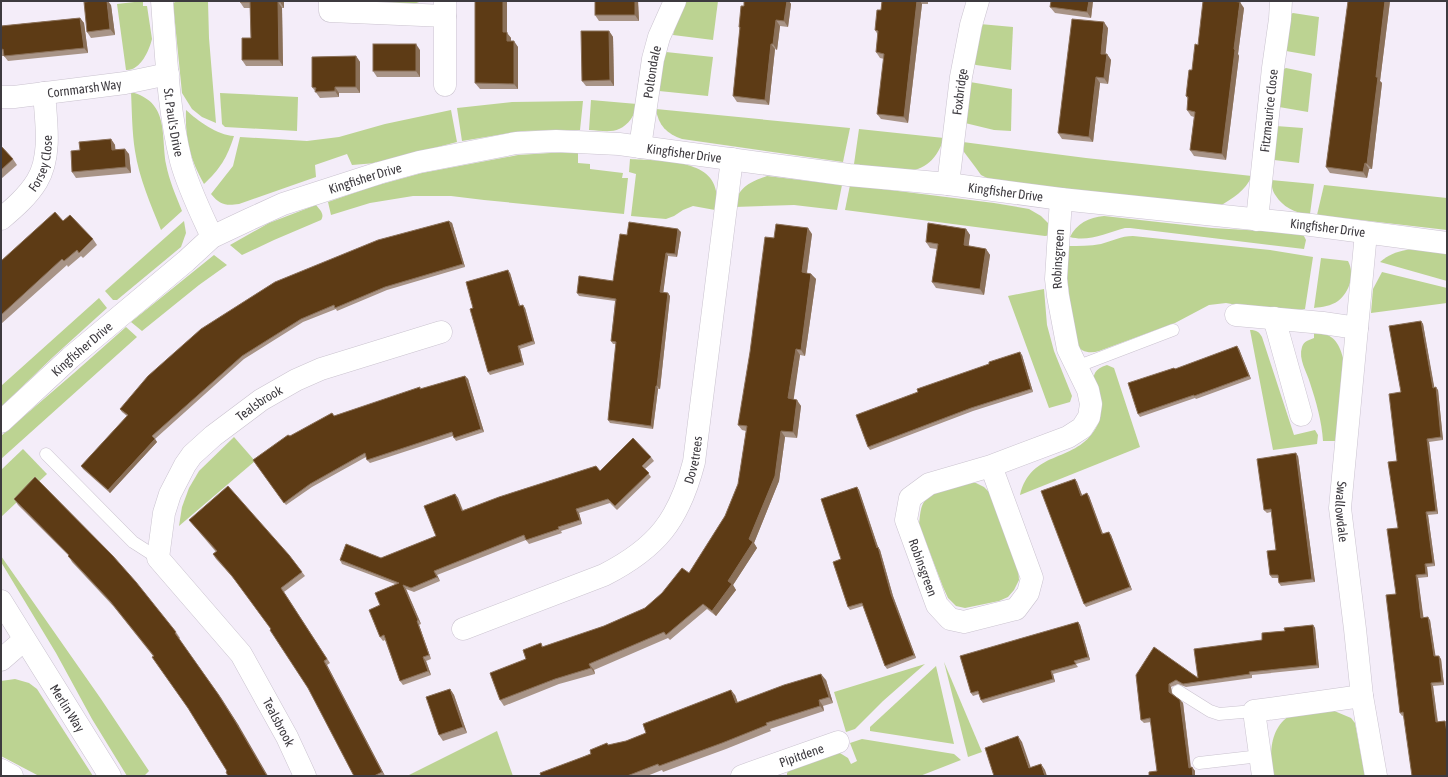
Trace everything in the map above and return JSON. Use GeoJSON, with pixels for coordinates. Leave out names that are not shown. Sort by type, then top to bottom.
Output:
{"type":"FeatureCollection","features":[{"type":"Feature","properties":{"kind":"street","name":"St. Paul's Drive"},"geometry":{"type":"LineString","coordinates":[[162,1],[168,74],[182,162],[197,205],[212,237]]}},
{"type":"Feature","properties":{"kind":"street"},"geometry":{"type":"LineString","coordinates":[[330,1],[330,12],[445,8],[445,85]]}},
{"type":"Feature","properties":{"kind":"street","name":"Poltondale"},"geometry":{"type":"LineString","coordinates":[[640,147],[652,59],[659,37],[675,1]]}},
{"type":"Feature","properties":{"kind":"street","name":"Foxbridge"},"geometry":{"type":"LineString","coordinates":[[948,184],[961,77],[971,25],[978,1]]}},
{"type":"Feature","properties":{"kind":"street","name":"Fitzmaurice Close"},"geometry":{"type":"LineString","coordinates":[[1257,220],[1281,1]]}},
{"type":"Feature","properties":{"kind":"street","name":"Cornmarsh Way"},"geometry":{"type":"LineString","coordinates":[[1,98],[125,82],[168,74]]}},
{"type":"Feature","properties":{"kind":"street","name":"Forsey Close"},"geometry":{"type":"LineString","coordinates":[[1,219],[27,194],[37,181],[44,165],[46,147],[44,93]]}},
{"type":"Feature","properties":{"kind":"street","name":"Kingfisher Drive"},"geometry":{"type":"LineString","coordinates":[[1,422],[76,353],[186,261],[212,237],[283,204],[379,173],[426,161],[516,143],[556,141],[619,144],[849,175],[948,184],[1062,199],[1312,225],[1447,242]]}},
{"type":"Feature","properties":{"kind":"street","name":"Dovetrees"},"geometry":{"type":"LineString","coordinates":[[463,629],[604,575],[625,565],[654,542],[667,527],[685,494],[694,462],[732,159]]}},
{"type":"Feature","properties":{"kind":"street","name":"Robinsgreen"},"geometry":{"type":"LineString","coordinates":[[991,466],[1032,578],[1028,593],[1016,609],[964,622],[950,619],[937,605],[906,520],[910,498],[929,484],[991,466],[1068,437],[1082,428],[1089,417],[1091,404],[1088,390],[1068,349],[1056,279],[1062,199]]}},
{"type":"Feature","properties":{"kind":"street","name":"Swallowdale"},"geometry":{"type":"LineString","coordinates":[[1366,233],[1340,508],[1356,629],[1362,696],[1376,776]]}},
{"type":"Feature","properties":{"kind":"street"},"geometry":{"type":"LineString","coordinates":[[1236,315],[1322,323],[1357,328]]}},
{"type":"Feature","properties":{"kind":"street"},"geometry":{"type":"LineString","coordinates":[[1274,318],[1301,415]]}},
{"type":"Feature","properties":{"kind":"street","name":"Tealsbrook"},"geometry":{"type":"LineString","coordinates":[[305,776],[287,737],[241,654],[158,558],[164,512],[170,494],[192,455],[213,436],[261,400],[296,380],[321,369],[441,332]]}},
{"type":"Feature","properties":{"kind":"street","name":"Merlin Way"},"geometry":{"type":"LineString","coordinates":[[1,601],[110,776]]}},
{"type":"Feature","properties":{"kind":"street"},"geometry":{"type":"LineString","coordinates":[[1,660],[24,640]]}},
{"type":"Feature","properties":{"kind":"street"},"geometry":{"type":"LineString","coordinates":[[1261,766],[1254,711],[1362,696]]}},
{"type":"Feature","properties":{"kind":"street","name":"Pipitdene"},"geometry":{"type":"LineString","coordinates":[[742,776],[838,742]]}},
{"type":"Feature","properties":{"kind":"street"},"geometry":{"type":"LineString","coordinates":[[1,770],[12,776]]}},
{"type":"Feature","properties":{"kind":"lane"},"geometry":{"type":"LineString","coordinates":[[1076,367],[1173,330]]}},
{"type":"Feature","properties":{"kind":"lane","name":"Tealsbrook"},"geometry":{"type":"LineString","coordinates":[[46,454],[133,542],[158,558]]}},
{"type":"Feature","properties":{"kind":"lane"},"geometry":{"type":"LineString","coordinates":[[1178,691],[1210,711],[1219,714],[1254,711]]}},
{"type":"Feature","properties":{"kind":"lane"},"geometry":{"type":"LineString","coordinates":[[1199,763],[1261,766]]}},
{"type":"Feature","properties":{"kind":"green space"},"geometry":{"type":"Polygon","coordinates":[[[143,1],[143,6],[147,6],[152,39],[149,49],[140,64],[126,70],[117,4],[143,1]]]}},
{"type":"Feature","properties":{"kind":"green space"},"geometry":{"type":"Polygon","coordinates":[[[178,1],[208,1],[209,38],[216,123],[202,117],[192,109],[182,93],[173,3],[178,1]]]}},
{"type":"Feature","properties":{"kind":"green space"},"geometry":{"type":"Polygon","coordinates":[[[351,1],[422,1],[411,5],[351,1]]]}},
{"type":"Feature","properties":{"kind":"green space"},"geometry":{"type":"Polygon","coordinates":[[[685,1],[718,1],[713,40],[673,35],[685,1]]]}},
{"type":"Feature","properties":{"kind":"green space"},"geometry":{"type":"Polygon","coordinates":[[[1293,13],[1319,17],[1315,56],[1286,51],[1289,15],[1293,13]]]}},
{"type":"Feature","properties":{"kind":"green space"},"geometry":{"type":"Polygon","coordinates":[[[980,24],[1013,27],[1011,70],[976,65],[972,63],[980,24]]]}},
{"type":"Feature","properties":{"kind":"green space"},"geometry":{"type":"Polygon","coordinates":[[[666,52],[713,57],[708,96],[659,91],[666,52]]]}},
{"type":"Feature","properties":{"kind":"green space"},"geometry":{"type":"Polygon","coordinates":[[[1286,68],[1312,74],[1308,112],[1279,107],[1284,69],[1286,68]]]}},
{"type":"Feature","properties":{"kind":"green space"},"geometry":{"type":"Polygon","coordinates":[[[970,82],[1012,89],[1011,131],[994,130],[965,123],[970,82]]]}},
{"type":"Feature","properties":{"kind":"green space"},"geometry":{"type":"Polygon","coordinates":[[[131,92],[152,103],[161,120],[167,170],[182,211],[161,230],[139,171],[133,137],[131,92]]]}},
{"type":"Feature","properties":{"kind":"green space"},"geometry":{"type":"Polygon","coordinates":[[[220,93],[298,97],[297,131],[225,127],[222,124],[220,93]]]}},
{"type":"Feature","properties":{"kind":"green space"},"geometry":{"type":"Polygon","coordinates":[[[591,100],[637,104],[631,119],[622,128],[612,131],[589,130],[591,100]]]}},
{"type":"Feature","properties":{"kind":"green space"},"geometry":{"type":"Polygon","coordinates":[[[583,101],[580,130],[522,131],[462,141],[457,108],[512,102],[583,101]]]}},
{"type":"Feature","properties":{"kind":"green space"},"geometry":{"type":"Polygon","coordinates":[[[656,109],[850,128],[843,162],[682,139],[668,132],[664,128],[659,120],[656,109]]]}},
{"type":"Feature","properties":{"kind":"green space"},"geometry":{"type":"Polygon","coordinates":[[[186,110],[202,123],[221,133],[234,136],[229,151],[222,163],[204,184],[195,166],[189,148],[186,130],[186,110]]]}},
{"type":"Feature","properties":{"kind":"green space"},"geometry":{"type":"Polygon","coordinates":[[[451,110],[457,142],[376,163],[352,165],[347,154],[315,165],[316,177],[239,204],[230,205],[220,203],[211,194],[233,166],[240,137],[307,141],[339,137],[385,124],[451,110]]]}},
{"type":"Feature","properties":{"kind":"green space"},"geometry":{"type":"Polygon","coordinates":[[[1276,126],[1303,128],[1299,163],[1274,160],[1276,126]]]}},
{"type":"Feature","properties":{"kind":"green space"},"geometry":{"type":"Polygon","coordinates":[[[859,129],[944,138],[937,153],[929,163],[919,169],[895,171],[854,164],[859,129]]]}},
{"type":"Feature","properties":{"kind":"green space"},"geometry":{"type":"Polygon","coordinates":[[[963,142],[1086,158],[1252,176],[1242,190],[1220,206],[993,181],[981,175],[964,152],[963,142]]]}},
{"type":"Feature","properties":{"kind":"green space"},"geometry":{"type":"Polygon","coordinates":[[[566,152],[578,153],[578,163],[590,164],[590,169],[623,173],[622,178],[628,178],[624,214],[451,196],[413,196],[370,203],[331,215],[328,202],[371,187],[422,173],[518,155],[566,152]]]}},
{"type":"Feature","properties":{"kind":"green space"},"geometry":{"type":"Polygon","coordinates":[[[630,159],[681,163],[704,172],[712,180],[716,191],[715,210],[693,206],[666,219],[631,216],[636,174],[629,172],[630,159]]]}},
{"type":"Feature","properties":{"kind":"green space"},"geometry":{"type":"Polygon","coordinates":[[[767,176],[842,185],[837,210],[794,205],[734,207],[736,200],[745,187],[767,176]]]}},
{"type":"Feature","properties":{"kind":"green space"},"geometry":{"type":"Polygon","coordinates":[[[1271,180],[1314,184],[1310,214],[1300,213],[1290,209],[1282,203],[1272,188],[1271,180]]]}},
{"type":"Feature","properties":{"kind":"green space"},"geometry":{"type":"Polygon","coordinates":[[[850,185],[994,203],[1029,209],[1041,216],[1048,223],[1051,235],[1045,236],[845,210],[850,185]]]}},
{"type":"Feature","properties":{"kind":"green space"},"geometry":{"type":"Polygon","coordinates":[[[1324,185],[1447,198],[1447,230],[1317,215],[1324,185]]]}},
{"type":"Feature","properties":{"kind":"green space"},"geometry":{"type":"Polygon","coordinates":[[[316,205],[322,214],[321,220],[242,255],[230,245],[269,223],[316,205]]]}},
{"type":"Feature","properties":{"kind":"green space"},"geometry":{"type":"Polygon","coordinates":[[[1104,216],[1212,228],[1297,233],[1303,234],[1306,240],[1304,249],[1130,228],[1125,228],[1091,238],[1070,237],[1079,225],[1093,218],[1104,216]]]}},
{"type":"Feature","properties":{"kind":"green space"},"geometry":{"type":"Polygon","coordinates":[[[184,221],[186,233],[181,247],[117,300],[113,300],[105,291],[184,221]]]}},
{"type":"Feature","properties":{"kind":"green space"},"geometry":{"type":"Polygon","coordinates":[[[1133,236],[1270,250],[1313,257],[1305,309],[1266,310],[1226,303],[1209,305],[1175,323],[1099,351],[1083,351],[1075,344],[1065,260],[1068,246],[1097,245],[1133,236]]]}},
{"type":"Feature","properties":{"kind":"green space"},"geometry":{"type":"Polygon","coordinates":[[[1418,248],[1447,254],[1447,281],[1380,262],[1398,252],[1418,248]]]}},
{"type":"Feature","properties":{"kind":"green space"},"geometry":{"type":"Polygon","coordinates":[[[214,255],[227,265],[199,285],[142,331],[131,322],[214,255]]]}},
{"type":"Feature","properties":{"kind":"green space"},"geometry":{"type":"Polygon","coordinates":[[[1321,258],[1348,261],[1351,277],[1346,293],[1338,301],[1323,307],[1314,308],[1321,258]]]}},
{"type":"Feature","properties":{"kind":"green space"},"geometry":{"type":"Polygon","coordinates":[[[1382,272],[1447,288],[1447,303],[1371,313],[1373,289],[1382,272]]]}},
{"type":"Feature","properties":{"kind":"green space"},"geometry":{"type":"Polygon","coordinates":[[[1044,289],[1047,325],[1054,351],[1072,396],[1070,402],[1049,408],[1008,296],[1044,289]]]}},
{"type":"Feature","properties":{"kind":"green space"},"geometry":{"type":"Polygon","coordinates":[[[99,298],[107,308],[1,407],[1,386],[99,298]]]}},
{"type":"Feature","properties":{"kind":"green space"},"geometry":{"type":"Polygon","coordinates":[[[126,327],[137,337],[1,459],[1,436],[126,327]]]}},
{"type":"Feature","properties":{"kind":"green space"},"geometry":{"type":"Polygon","coordinates":[[[1250,330],[1258,332],[1262,337],[1294,435],[1315,430],[1318,435],[1317,444],[1273,450],[1250,330]]]}},
{"type":"Feature","properties":{"kind":"green space"},"geometry":{"type":"Polygon","coordinates":[[[1314,333],[1326,334],[1334,339],[1343,358],[1336,441],[1323,441],[1316,404],[1302,361],[1302,347],[1305,342],[1314,338],[1314,333]]]}},
{"type":"Feature","properties":{"kind":"green space"},"geometry":{"type":"Polygon","coordinates":[[[1107,365],[1114,368],[1140,447],[1020,495],[1025,481],[1033,471],[1043,463],[1075,448],[1085,441],[1094,431],[1100,419],[1101,408],[1094,377],[1095,372],[1107,365]]]}},
{"type":"Feature","properties":{"kind":"green space"},"geometry":{"type":"Polygon","coordinates":[[[234,437],[255,461],[179,526],[182,507],[189,488],[199,471],[234,437]]]}},
{"type":"Feature","properties":{"kind":"green space"},"geometry":{"type":"Polygon","coordinates":[[[23,449],[47,474],[1,517],[1,470],[23,449]]]}},
{"type":"Feature","properties":{"kind":"green space"},"geometry":{"type":"Polygon","coordinates":[[[966,482],[976,483],[984,487],[995,498],[1018,567],[1019,580],[1014,590],[1008,597],[999,601],[965,608],[956,606],[948,598],[919,524],[920,513],[927,498],[943,490],[966,482]]]}},
{"type":"Feature","properties":{"kind":"green space"},"geometry":{"type":"Polygon","coordinates":[[[1,556],[101,699],[149,771],[144,776],[127,776],[92,719],[56,653],[1,562],[1,556]]]}},
{"type":"Feature","properties":{"kind":"green space"},"geometry":{"type":"Polygon","coordinates":[[[944,662],[982,752],[968,757],[944,662]]]}},
{"type":"Feature","properties":{"kind":"green space"},"geometry":{"type":"Polygon","coordinates":[[[925,664],[883,701],[855,729],[846,732],[834,692],[925,664]]]}},
{"type":"Feature","properties":{"kind":"green space"},"geometry":{"type":"Polygon","coordinates":[[[936,666],[954,744],[870,731],[870,727],[936,666]]]}},
{"type":"Feature","properties":{"kind":"green space"},"geometry":{"type":"Polygon","coordinates":[[[15,679],[29,683],[37,689],[93,776],[39,776],[1,756],[1,681],[15,679]]]}},
{"type":"Feature","properties":{"kind":"green space"},"geometry":{"type":"Polygon","coordinates":[[[1332,710],[1351,718],[1355,723],[1365,776],[1272,776],[1272,743],[1274,735],[1282,722],[1289,716],[1332,710]]]}},
{"type":"Feature","properties":{"kind":"green space"},"geometry":{"type":"Polygon","coordinates":[[[497,731],[513,776],[407,776],[497,731]]]}},
{"type":"Feature","properties":{"kind":"green space"},"geometry":{"type":"Polygon","coordinates":[[[862,739],[954,754],[961,760],[920,776],[787,776],[787,773],[791,768],[835,750],[848,758],[851,764],[857,761],[850,743],[862,739]]]}},
{"type":"Feature","properties":{"kind":"building"},"geometry":{"type":"Polygon","coordinates":[[[107,1],[110,29],[87,32],[84,2],[107,1]]]}},
{"type":"Feature","properties":{"kind":"building"},"geometry":{"type":"Polygon","coordinates":[[[240,1],[280,1],[278,2],[279,60],[242,60],[242,38],[251,38],[250,2],[240,1]]]}},
{"type":"Feature","properties":{"kind":"building"},"geometry":{"type":"Polygon","coordinates":[[[475,1],[503,1],[503,32],[507,32],[507,41],[514,41],[514,84],[475,83],[475,1]]]}},
{"type":"Feature","properties":{"kind":"building"},"geometry":{"type":"Polygon","coordinates":[[[595,1],[635,1],[635,15],[595,15],[595,1]]]}},
{"type":"Feature","properties":{"kind":"building"},"geometry":{"type":"Polygon","coordinates":[[[744,1],[787,1],[784,21],[776,20],[773,44],[771,44],[765,100],[733,96],[741,6],[744,6],[744,1]]]}},
{"type":"Feature","properties":{"kind":"building"},"geometry":{"type":"Polygon","coordinates":[[[882,1],[917,1],[904,117],[877,114],[884,54],[876,52],[878,31],[875,30],[877,10],[881,10],[882,1]]]}},
{"type":"Feature","properties":{"kind":"building"},"geometry":{"type":"Polygon","coordinates":[[[1051,1],[1089,1],[1087,12],[1050,7],[1051,1]]]}},
{"type":"Feature","properties":{"kind":"building"},"geometry":{"type":"Polygon","coordinates":[[[1203,1],[1240,2],[1222,154],[1190,150],[1195,112],[1187,110],[1188,97],[1186,96],[1189,70],[1192,70],[1195,44],[1198,45],[1203,1]]]}},
{"type":"Feature","properties":{"kind":"building"},"geometry":{"type":"Polygon","coordinates":[[[1348,1],[1385,1],[1376,77],[1378,77],[1367,164],[1365,163],[1363,172],[1326,167],[1348,1]]]}},
{"type":"Feature","properties":{"kind":"building"},"geometry":{"type":"Polygon","coordinates":[[[80,18],[84,48],[4,56],[3,49],[1,50],[1,26],[80,18]]]}},
{"type":"Feature","properties":{"kind":"building"},"geometry":{"type":"Polygon","coordinates":[[[1072,19],[1104,22],[1101,54],[1107,54],[1104,78],[1096,77],[1089,137],[1058,133],[1072,19]]]}},
{"type":"Feature","properties":{"kind":"building"},"geometry":{"type":"Polygon","coordinates":[[[581,31],[609,31],[610,80],[582,81],[581,31]]]}},
{"type":"Feature","properties":{"kind":"building"},"geometry":{"type":"Polygon","coordinates":[[[373,44],[416,44],[416,71],[373,71],[373,44]]]}},
{"type":"Feature","properties":{"kind":"building"},"geometry":{"type":"Polygon","coordinates":[[[356,56],[356,87],[335,87],[335,91],[315,92],[316,88],[312,87],[312,57],[356,56]]]}},
{"type":"Feature","properties":{"kind":"building"},"geometry":{"type":"Polygon","coordinates":[[[111,139],[112,150],[125,149],[126,167],[72,172],[71,151],[80,150],[79,142],[111,139]]]}},
{"type":"Feature","properties":{"kind":"building"},"geometry":{"type":"Polygon","coordinates":[[[1,146],[13,159],[1,170],[1,146]]]}},
{"type":"Feature","properties":{"kind":"building"},"geometry":{"type":"Polygon","coordinates":[[[55,212],[63,221],[70,215],[93,239],[79,253],[77,250],[64,261],[62,259],[1,315],[1,261],[55,212]]]}},
{"type":"Feature","properties":{"kind":"building"},"geometry":{"type":"Polygon","coordinates":[[[449,221],[463,264],[385,287],[335,308],[334,305],[301,319],[242,356],[152,436],[155,439],[108,490],[81,466],[128,415],[120,409],[148,376],[201,329],[275,282],[378,240],[449,221]]]}},
{"type":"Feature","properties":{"kind":"building"},"geometry":{"type":"Polygon","coordinates":[[[629,222],[678,229],[675,254],[666,253],[660,292],[668,293],[651,426],[608,420],[616,342],[611,341],[616,299],[577,293],[579,276],[613,281],[620,234],[627,235],[629,222]]]}},
{"type":"Feature","properties":{"kind":"building"},"geometry":{"type":"Polygon","coordinates":[[[928,223],[966,229],[964,245],[986,249],[980,289],[932,282],[938,244],[926,242],[928,223]]]}},
{"type":"Feature","properties":{"kind":"building"},"geometry":{"type":"Polygon","coordinates":[[[776,224],[808,228],[802,272],[811,274],[801,350],[796,349],[788,398],[797,400],[793,432],[781,431],[775,476],[749,539],[753,542],[728,581],[732,584],[712,611],[703,604],[666,635],[664,632],[589,664],[591,668],[555,679],[500,700],[490,673],[526,659],[523,650],[541,643],[542,647],[604,626],[645,608],[662,593],[682,568],[689,573],[725,516],[738,484],[747,426],[738,425],[750,352],[765,237],[774,238],[776,224]]]}},
{"type":"Feature","properties":{"kind":"building"},"geometry":{"type":"Polygon","coordinates":[[[508,270],[519,306],[523,305],[533,341],[518,346],[522,362],[488,372],[470,309],[473,308],[466,282],[508,270]]]}},
{"type":"Feature","properties":{"kind":"building"},"geometry":{"type":"Polygon","coordinates":[[[1421,321],[1433,388],[1436,387],[1441,437],[1427,439],[1436,511],[1426,512],[1433,563],[1425,564],[1426,574],[1416,575],[1421,618],[1428,617],[1434,656],[1439,656],[1442,682],[1431,683],[1436,722],[1445,721],[1447,732],[1447,776],[1412,776],[1403,712],[1400,713],[1386,595],[1396,594],[1387,529],[1398,528],[1388,462],[1397,461],[1389,394],[1401,392],[1389,326],[1421,321]]]}},
{"type":"Feature","properties":{"kind":"building"},"geometry":{"type":"Polygon","coordinates":[[[1237,346],[1249,376],[1138,414],[1128,383],[1174,368],[1175,369],[1237,346]]]}},
{"type":"Feature","properties":{"kind":"building"},"geometry":{"type":"Polygon","coordinates":[[[1020,352],[1031,389],[971,408],[868,447],[856,415],[918,392],[917,389],[1020,352]]]}},
{"type":"Feature","properties":{"kind":"building"},"geometry":{"type":"Polygon","coordinates":[[[465,376],[481,429],[454,438],[452,432],[367,460],[365,453],[310,484],[284,503],[253,460],[288,435],[290,436],[332,413],[334,416],[420,387],[420,389],[465,376]]]}},
{"type":"Feature","properties":{"kind":"building"},"geometry":{"type":"Polygon","coordinates":[[[633,438],[651,457],[642,466],[649,473],[615,506],[608,499],[576,509],[580,520],[526,540],[524,535],[434,571],[437,577],[411,588],[403,585],[418,620],[417,621],[429,655],[423,657],[428,671],[400,681],[384,635],[380,637],[369,610],[380,605],[375,593],[399,583],[340,560],[346,544],[381,558],[436,536],[424,506],[455,494],[462,511],[499,497],[596,466],[600,471],[633,438]]]}},
{"type":"Feature","properties":{"kind":"building"},"geometry":{"type":"Polygon","coordinates":[[[1296,453],[1312,579],[1279,583],[1278,575],[1270,575],[1267,551],[1276,550],[1271,509],[1264,510],[1257,459],[1296,453]]]}},
{"type":"Feature","properties":{"kind":"building"},"geometry":{"type":"Polygon","coordinates":[[[35,477],[113,556],[176,632],[175,633],[218,694],[267,776],[228,776],[227,771],[188,708],[152,657],[154,656],[110,601],[68,556],[69,555],[14,499],[35,477]]]}},
{"type":"Feature","properties":{"kind":"building"},"geometry":{"type":"Polygon","coordinates":[[[1075,479],[1081,496],[1087,493],[1102,534],[1109,532],[1130,587],[1084,604],[1041,491],[1075,479]]]}},
{"type":"Feature","properties":{"kind":"building"},"geometry":{"type":"Polygon","coordinates":[[[228,486],[289,555],[302,572],[281,588],[327,659],[324,661],[382,772],[374,776],[354,776],[308,688],[270,630],[271,629],[232,576],[213,554],[217,551],[189,520],[228,486]]]}},
{"type":"Feature","properties":{"kind":"building"},"geometry":{"type":"Polygon","coordinates":[[[857,487],[877,548],[878,547],[891,594],[914,655],[885,666],[862,603],[848,607],[833,562],[841,559],[821,499],[857,487]]]}},
{"type":"Feature","properties":{"kind":"building"},"geometry":{"type":"Polygon","coordinates":[[[1078,622],[1088,657],[1074,661],[1076,664],[1051,671],[1053,679],[981,700],[978,691],[971,693],[960,656],[1078,622]]]}},
{"type":"Feature","properties":{"kind":"building"},"geometry":{"type":"Polygon","coordinates":[[[1313,625],[1317,665],[1249,672],[1250,674],[1183,684],[1176,680],[1169,684],[1169,692],[1180,700],[1189,768],[1192,767],[1193,776],[1149,776],[1149,772],[1157,771],[1150,718],[1141,720],[1136,675],[1154,647],[1198,678],[1194,649],[1262,640],[1262,633],[1285,631],[1284,628],[1313,625]]]}},
{"type":"Feature","properties":{"kind":"building"},"geometry":{"type":"Polygon","coordinates":[[[821,674],[829,697],[819,700],[820,706],[766,723],[767,725],[659,766],[658,764],[627,776],[541,776],[540,773],[591,754],[590,750],[607,743],[608,745],[626,741],[646,733],[643,724],[731,690],[736,703],[784,685],[821,674]]]}},
{"type":"Feature","properties":{"kind":"building"},"geometry":{"type":"Polygon","coordinates":[[[450,689],[463,727],[439,735],[426,697],[450,689]]]}},
{"type":"Feature","properties":{"kind":"building"},"geometry":{"type":"Polygon","coordinates":[[[1018,736],[1029,768],[1041,764],[1045,776],[994,776],[985,748],[1018,736]]]}}]}
